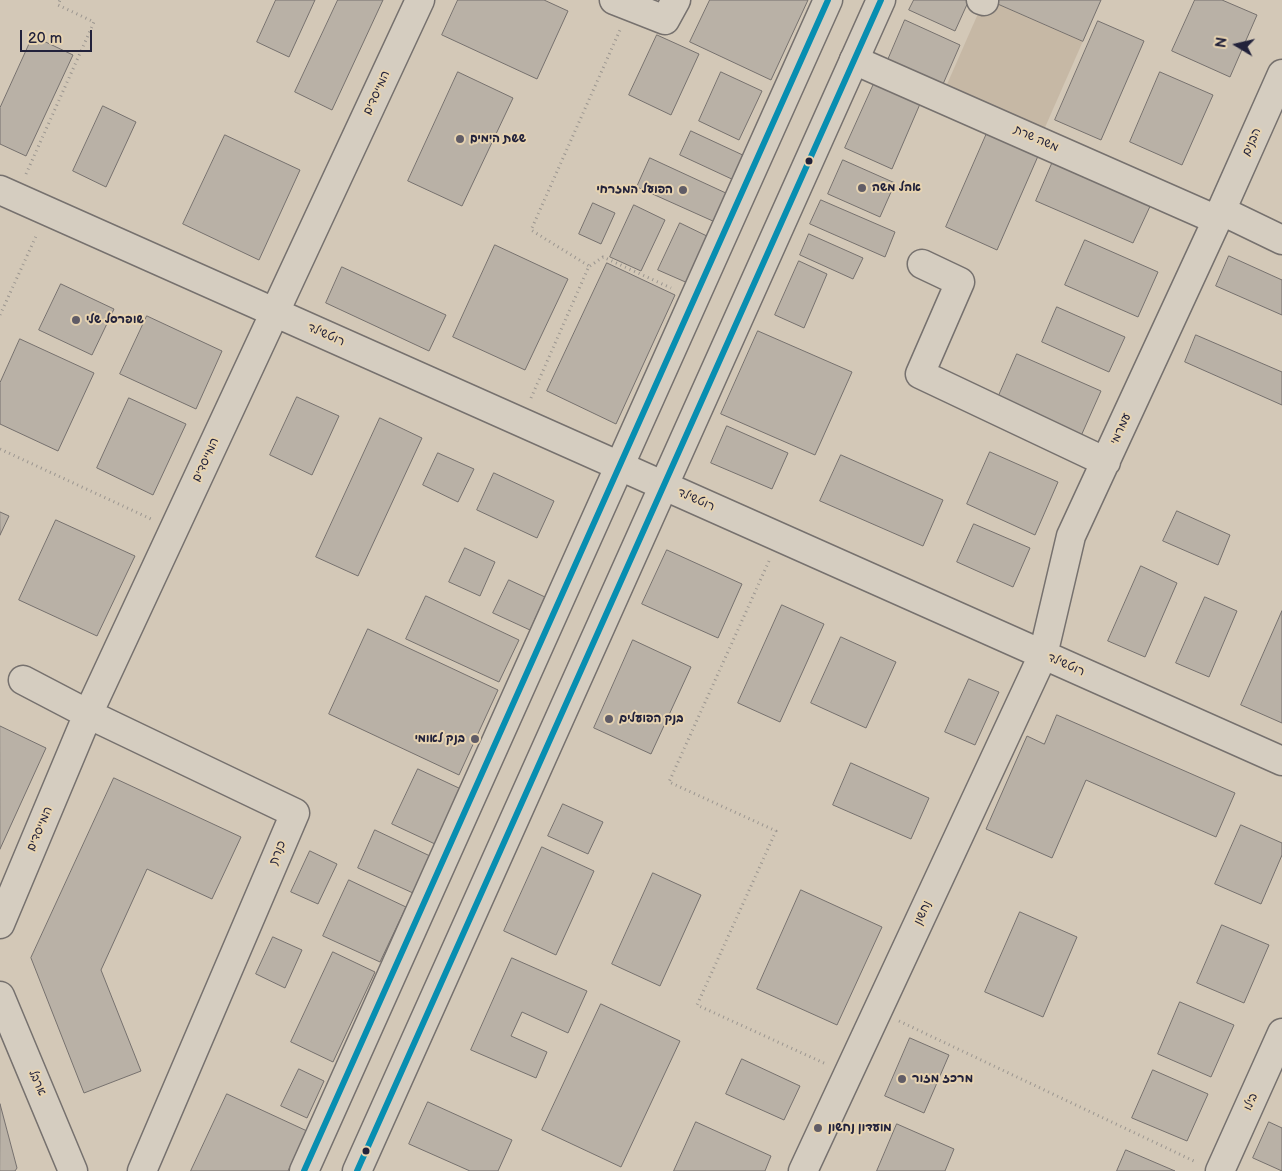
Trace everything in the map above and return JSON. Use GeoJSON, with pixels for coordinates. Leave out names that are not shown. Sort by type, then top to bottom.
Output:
{"type":"FeatureCollection","features":[{"type":"Feature","properties":{"kind":"street","name":"המייסדים"},"geometry":{"type":"LineString","coordinates":[[0,924],[88,714],[420,0]]}},
{"type":"Feature","properties":{"kind":"street"},"geometry":{"type":"LineString","coordinates":[[622,3],[665,20],[676,0]]}},
{"type":"Feature","properties":{"kind":"street"},"geometry":{"type":"LineString","coordinates":[[304,1171],[828,0]]}},
{"type":"Feature","properties":{"kind":"street"},"geometry":{"type":"LineString","coordinates":[[357,1171],[881,0]]}},
{"type":"Feature","properties":{"kind":"street","name":"משה שרת"},"geometry":{"type":"LineString","coordinates":[[854,60],[1220,216],[1282,240]]}},
{"type":"Feature","properties":{"kind":"street","name":"הבנים"},"geometry":{"type":"LineString","coordinates":[[1220,216],[1282,74]]}},
{"type":"Feature","properties":{"kind":"street","name":"רוטשילד"},"geometry":{"type":"LineString","coordinates":[[8,193],[1282,761]]}},
{"type":"Feature","properties":{"kind":"street","name":"עמרמי"},"geometry":{"type":"LineString","coordinates":[[1042,654],[1071,536],[1220,216]]}},
{"type":"Feature","properties":{"kind":"street"},"geometry":{"type":"LineString","coordinates":[[922,264],[960,282],[920,374],[1106,462]]}},
{"type":"Feature","properties":{"kind":"street","name":"נחשון"},"geometry":{"type":"LineString","coordinates":[[803,1171],[1042,654]]}},
{"type":"Feature","properties":{"kind":"street","name":"כנרת"},"geometry":{"type":"LineString","coordinates":[[24,680],[88,714],[295,813],[142,1171]]}},
{"type":"Feature","properties":{"kind":"street","name":"ארבל"},"geometry":{"type":"LineString","coordinates":[[0,996],[73,1171]]}},
{"type":"Feature","properties":{"kind":"street","name":"בילו"},"geometry":{"type":"LineString","coordinates":[[1209,1167],[1282,1033]]}},
{"type":"Feature","properties":{"kind":"path"},"geometry":{"type":"LineString","coordinates":[[8,193],[94,22],[58,5],[60,0]]}},
{"type":"Feature","properties":{"kind":"path"},"geometry":{"type":"LineString","coordinates":[[590,266],[532,230],[622,3]]}},
{"type":"Feature","properties":{"kind":"path"},"geometry":{"type":"LineString","coordinates":[[0,315],[48,211]]}},
{"type":"Feature","properties":{"kind":"path"},"geometry":{"type":"LineString","coordinates":[[520,422],[590,266],[603,257],[694,298]]}},
{"type":"Feature","properties":{"kind":"path"},"geometry":{"type":"LineString","coordinates":[[0,449],[174,530]]}},
{"type":"Feature","properties":{"kind":"path"},"geometry":{"type":"LineString","coordinates":[[780,538],[669,782],[776,831],[697,1005],[848,1074]]}},
{"type":"Feature","properties":{"kind":"path"},"geometry":{"type":"LineString","coordinates":[[877,1010],[1209,1167]]}},
{"type":"Feature","properties":{"kind":"shaded area"},"geometry":{"type":"Polygon","coordinates":[[[984,0],[989,0],[1083,41],[1039,141],[941,98],[984,0]]]}},
{"type":"Feature","properties":{"kind":"building"},"geometry":{"type":"Polygon","coordinates":[[[276,0],[315,0],[289,57],[257,42],[276,0]]]}},
{"type":"Feature","properties":{"kind":"building"},"geometry":{"type":"Polygon","coordinates":[[[338,0],[383,0],[332,110],[295,92],[338,0]]]}},
{"type":"Feature","properties":{"kind":"building"},"geometry":{"type":"Polygon","coordinates":[[[458,0],[544,0],[568,11],[537,79],[442,35],[458,0]]]}},
{"type":"Feature","properties":{"kind":"building"},"geometry":{"type":"Polygon","coordinates":[[[710,0],[808,0],[771,80],[690,42],[710,0]]]}},
{"type":"Feature","properties":{"kind":"building"},"geometry":{"type":"Polygon","coordinates":[[[914,0],[969,0],[955,31],[909,10],[914,0]]]}},
{"type":"Feature","properties":{"kind":"building"},"geometry":{"type":"Polygon","coordinates":[[[989,0],[1101,0],[1083,41],[989,0]]]}},
{"type":"Feature","properties":{"kind":"building"},"geometry":{"type":"Polygon","coordinates":[[[1195,0],[1222,0],[1257,15],[1230,77],[1172,51],[1195,0]]]}},
{"type":"Feature","properties":{"kind":"building"},"geometry":{"type":"Polygon","coordinates":[[[905,20],[960,45],[940,91],[885,67],[905,20]]]}},
{"type":"Feature","properties":{"kind":"building"},"geometry":{"type":"Polygon","coordinates":[[[1098,21],[1144,41],[1101,140],[1055,120],[1098,21]]]}},
{"type":"Feature","properties":{"kind":"building"},"geometry":{"type":"Polygon","coordinates":[[[657,35],[699,54],[671,115],[629,95],[657,35]]]}},
{"type":"Feature","properties":{"kind":"building"},"geometry":{"type":"Polygon","coordinates":[[[33,36],[73,55],[26,156],[0,144],[0,108],[33,36]]]}},
{"type":"Feature","properties":{"kind":"building","name":"ששת הימים"},"geometry":{"type":"Polygon","coordinates":[[[458,72],[513,98],[462,206],[408,181],[458,72]]]}},
{"type":"Feature","properties":{"kind":"building"},"geometry":{"type":"Polygon","coordinates":[[[721,72],[762,91],[739,140],[699,121],[721,72]]]}},
{"type":"Feature","properties":{"kind":"building"},"geometry":{"type":"Polygon","coordinates":[[[1160,72],[1213,95],[1182,165],[1130,142],[1160,72]]]}},
{"type":"Feature","properties":{"kind":"building"},"geometry":{"type":"Polygon","coordinates":[[[877,77],[923,97],[892,169],[845,148],[877,77]]]}},
{"type":"Feature","properties":{"kind":"building"},"geometry":{"type":"Polygon","coordinates":[[[103,106],[136,122],[106,187],[73,171],[103,106]]]}},
{"type":"Feature","properties":{"kind":"building"},"geometry":{"type":"Polygon","coordinates":[[[991,124],[1042,147],[997,250],[946,227],[991,124]]]}},
{"type":"Feature","properties":{"kind":"building"},"geometry":{"type":"Polygon","coordinates":[[[691,131],[747,157],[736,181],[680,155],[691,131]]]}},
{"type":"Feature","properties":{"kind":"building"},"geometry":{"type":"Polygon","coordinates":[[[225,135],[300,170],[259,260],[183,224],[225,135]]]}},
{"type":"Feature","properties":{"kind":"building","name":"הפועל המזרחי"},"geometry":{"type":"Polygon","coordinates":[[[650,158],[728,194],[715,222],[637,187],[650,158]]]}},
{"type":"Feature","properties":{"kind":"building"},"geometry":{"type":"Polygon","coordinates":[[[1054,159],[1152,202],[1133,243],[1036,201],[1054,159]]]}},
{"type":"Feature","properties":{"kind":"building","name":"אהל משה"},"geometry":{"type":"Polygon","coordinates":[[[843,160],[895,183],[880,217],[828,194],[843,160]]]}},
{"type":"Feature","properties":{"kind":"building"},"geometry":{"type":"Polygon","coordinates":[[[821,200],[895,232],[885,257],[810,224],[821,200]]]}},
{"type":"Feature","properties":{"kind":"building"},"geometry":{"type":"Polygon","coordinates":[[[593,203],[615,213],[601,244],[579,234],[593,203]]]}},
{"type":"Feature","properties":{"kind":"building"},"geometry":{"type":"Polygon","coordinates":[[[634,205],[665,220],[641,271],[610,257],[634,205]]]}},
{"type":"Feature","properties":{"kind":"building"},"geometry":{"type":"Polygon","coordinates":[[[680,223],[711,238],[690,284],[658,270],[680,223]]]}},
{"type":"Feature","properties":{"kind":"building"},"geometry":{"type":"Polygon","coordinates":[[[809,234],[863,258],[853,279],[800,255],[809,234]]]}},
{"type":"Feature","properties":{"kind":"building"},"geometry":{"type":"Polygon","coordinates":[[[1085,240],[1158,272],[1138,317],[1065,285],[1085,240]]]}},
{"type":"Feature","properties":{"kind":"building"},"geometry":{"type":"Polygon","coordinates":[[[495,245],[568,279],[525,370],[453,337],[495,245]]]}},
{"type":"Feature","properties":{"kind":"building"},"geometry":{"type":"Polygon","coordinates":[[[1229,256],[1282,280],[1282,315],[1216,286],[1229,256]]]}},
{"type":"Feature","properties":{"kind":"building"},"geometry":{"type":"Polygon","coordinates":[[[799,261],[827,274],[804,328],[775,315],[799,261]]]}},
{"type":"Feature","properties":{"kind":"building"},"geometry":{"type":"Polygon","coordinates":[[[607,263],[675,295],[616,424],[547,391],[607,263]]]}},
{"type":"Feature","properties":{"kind":"building"},"geometry":{"type":"Polygon","coordinates":[[[342,267],[446,315],[429,351],[326,303],[342,267]]]}},
{"type":"Feature","properties":{"kind":"building","name":"שופרסל שלי"},"geometry":{"type":"Polygon","coordinates":[[[61,284],[114,309],[92,355],[39,330],[61,284]]]}},
{"type":"Feature","properties":{"kind":"building"},"geometry":{"type":"Polygon","coordinates":[[[1057,307],[1125,337],[1109,372],[1042,342],[1057,307]]]}},
{"type":"Feature","properties":{"kind":"building"},"geometry":{"type":"Polygon","coordinates":[[[147,316],[222,351],[196,409],[120,374],[147,316]]]}},
{"type":"Feature","properties":{"kind":"building"},"geometry":{"type":"Polygon","coordinates":[[[758,331],[852,372],[815,455],[721,414],[758,331]]]}},
{"type":"Feature","properties":{"kind":"building"},"geometry":{"type":"Polygon","coordinates":[[[1196,335],[1282,372],[1282,405],[1185,362],[1196,335]]]}},
{"type":"Feature","properties":{"kind":"building"},"geometry":{"type":"Polygon","coordinates":[[[20,339],[94,373],[58,451],[0,424],[0,383],[20,339]]]}},
{"type":"Feature","properties":{"kind":"building"},"geometry":{"type":"Polygon","coordinates":[[[1017,354],[1101,391],[1081,436],[997,400],[1017,354]]]}},
{"type":"Feature","properties":{"kind":"building"},"geometry":{"type":"Polygon","coordinates":[[[297,397],[339,416],[312,475],[270,455],[297,397]]]}},
{"type":"Feature","properties":{"kind":"building"},"geometry":{"type":"Polygon","coordinates":[[[129,398],[186,424],[153,495],[97,468],[129,398]]]}},
{"type":"Feature","properties":{"kind":"building"},"geometry":{"type":"Polygon","coordinates":[[[380,418],[422,438],[358,576],[316,557],[380,418]]]}},
{"type":"Feature","properties":{"kind":"building"},"geometry":{"type":"Polygon","coordinates":[[[727,426],[788,453],[772,489],[711,463],[727,426]]]}},
{"type":"Feature","properties":{"kind":"building"},"geometry":{"type":"Polygon","coordinates":[[[990,452],[1058,482],[1035,535],[967,504],[990,452]]]}},
{"type":"Feature","properties":{"kind":"building"},"geometry":{"type":"Polygon","coordinates":[[[438,453],[474,469],[458,502],[423,485],[438,453]]]}},
{"type":"Feature","properties":{"kind":"building"},"geometry":{"type":"Polygon","coordinates":[[[841,455],[943,500],[923,546],[820,501],[841,455]]]}},
{"type":"Feature","properties":{"kind":"building"},"geometry":{"type":"Polygon","coordinates":[[[494,473],[554,501],[537,538],[477,510],[494,473]]]}},
{"type":"Feature","properties":{"kind":"building"},"geometry":{"type":"Polygon","coordinates":[[[1177,511],[1230,535],[1218,565],[1163,541],[1177,511]]]}},
{"type":"Feature","properties":{"kind":"building"},"geometry":{"type":"Polygon","coordinates":[[[0,512],[9,516],[0,535],[0,512]]]}},
{"type":"Feature","properties":{"kind":"building"},"geometry":{"type":"Polygon","coordinates":[[[56,520],[135,556],[97,636],[19,600],[56,520]]]}},
{"type":"Feature","properties":{"kind":"building"},"geometry":{"type":"Polygon","coordinates":[[[974,524],[1030,548],[1013,587],[957,562],[974,524]]]}},
{"type":"Feature","properties":{"kind":"building"},"geometry":{"type":"Polygon","coordinates":[[[465,548],[495,562],[480,596],[449,582],[465,548]]]}},
{"type":"Feature","properties":{"kind":"building"},"geometry":{"type":"Polygon","coordinates":[[[667,550],[742,584],[718,638],[642,604],[667,550]]]}},
{"type":"Feature","properties":{"kind":"building"},"geometry":{"type":"Polygon","coordinates":[[[1141,566],[1177,583],[1145,657],[1108,641],[1141,566]]]}},
{"type":"Feature","properties":{"kind":"building"},"geometry":{"type":"Polygon","coordinates":[[[509,580],[545,597],[530,630],[493,613],[509,580]]]}},
{"type":"Feature","properties":{"kind":"building"},"geometry":{"type":"Polygon","coordinates":[[[426,596],[519,640],[499,682],[406,639],[426,596]]]}},
{"type":"Feature","properties":{"kind":"building"},"geometry":{"type":"Polygon","coordinates":[[[1205,597],[1237,611],[1209,677],[1176,663],[1205,597]]]}},
{"type":"Feature","properties":{"kind":"building"},"geometry":{"type":"Polygon","coordinates":[[[782,605],[824,624],[780,722],[738,703],[782,605]]]}},
{"type":"Feature","properties":{"kind":"building"},"geometry":{"type":"Polygon","coordinates":[[[1282,611],[1282,723],[1241,705],[1282,611]]]}},
{"type":"Feature","properties":{"kind":"building"},"geometry":{"type":"Polygon","coordinates":[[[368,629],[498,690],[459,775],[329,714],[368,629]]]}},
{"type":"Feature","properties":{"kind":"building"},"geometry":{"type":"Polygon","coordinates":[[[841,637],[896,662],[866,728],[811,703],[841,637]]]}},
{"type":"Feature","properties":{"kind":"building"},"geometry":{"type":"Polygon","coordinates":[[[633,640],[691,667],[651,754],[594,728],[633,640]]]}},
{"type":"Feature","properties":{"kind":"building"},"geometry":{"type":"Polygon","coordinates":[[[969,679],[999,692],[975,745],[945,732],[969,679]]]}},
{"type":"Feature","properties":{"kind":"building"},"geometry":{"type":"Polygon","coordinates":[[[1057,715],[1235,793],[1216,837],[1086,780],[1052,858],[986,829],[1027,736],[1044,744],[1057,715]]]}},
{"type":"Feature","properties":{"kind":"building"},"geometry":{"type":"Polygon","coordinates":[[[0,726],[46,748],[0,849],[0,726]]]}},
{"type":"Feature","properties":{"kind":"building"},"geometry":{"type":"Polygon","coordinates":[[[851,763],[929,798],[911,839],[833,805],[851,763]]]}},
{"type":"Feature","properties":{"kind":"building"},"geometry":{"type":"Polygon","coordinates":[[[418,769],[461,789],[435,844],[392,824],[418,769]]]}},
{"type":"Feature","properties":{"kind":"building"},"geometry":{"type":"Polygon","coordinates":[[[114,778],[241,837],[212,899],[147,869],[101,970],[141,1071],[84,1093],[31,958],[114,778]]]}},
{"type":"Feature","properties":{"kind":"building"},"geometry":{"type":"Polygon","coordinates":[[[563,804],[603,822],[588,854],[548,836],[563,804]]]}},
{"type":"Feature","properties":{"kind":"building"},"geometry":{"type":"Polygon","coordinates":[[[1241,825],[1282,843],[1282,855],[1261,904],[1215,884],[1241,825]]]}},
{"type":"Feature","properties":{"kind":"building"},"geometry":{"type":"Polygon","coordinates":[[[375,830],[430,856],[413,893],[358,868],[375,830]]]}},
{"type":"Feature","properties":{"kind":"building"},"geometry":{"type":"Polygon","coordinates":[[[542,847],[594,871],[556,955],[504,931],[542,847]]]}},
{"type":"Feature","properties":{"kind":"building"},"geometry":{"type":"Polygon","coordinates":[[[310,851],[337,864],[318,904],[291,892],[310,851]]]}},
{"type":"Feature","properties":{"kind":"building"},"geometry":{"type":"Polygon","coordinates":[[[653,873],[701,895],[660,986],[612,964],[653,873]]]}},
{"type":"Feature","properties":{"kind":"building"},"geometry":{"type":"Polygon","coordinates":[[[349,880],[406,907],[380,962],[323,936],[349,880]]]}},
{"type":"Feature","properties":{"kind":"building"},"geometry":{"type":"Polygon","coordinates":[[[801,890],[882,927],[837,1025],[757,989],[801,890]]]}},
{"type":"Feature","properties":{"kind":"building"},"geometry":{"type":"Polygon","coordinates":[[[1020,912],[1077,937],[1043,1017],[985,992],[1020,912]]]}},
{"type":"Feature","properties":{"kind":"building"},"geometry":{"type":"Polygon","coordinates":[[[1222,925],[1269,945],[1244,1003],[1197,983],[1222,925]]]}},
{"type":"Feature","properties":{"kind":"building"},"geometry":{"type":"Polygon","coordinates":[[[273,937],[302,950],[285,988],[256,974],[273,937]]]}},
{"type":"Feature","properties":{"kind":"building"},"geometry":{"type":"Polygon","coordinates":[[[333,952],[375,972],[333,1062],[291,1042],[333,952]]]}},
{"type":"Feature","properties":{"kind":"building"},"geometry":{"type":"Polygon","coordinates":[[[512,958],[587,991],[568,1033],[522,1012],[511,1036],[547,1052],[536,1078],[471,1050],[512,958]]]}},
{"type":"Feature","properties":{"kind":"building"},"geometry":{"type":"Polygon","coordinates":[[[1180,1002],[1234,1025],[1211,1077],[1158,1054],[1180,1002]]]}},
{"type":"Feature","properties":{"kind":"building"},"geometry":{"type":"Polygon","coordinates":[[[601,1004],[680,1041],[621,1167],[542,1130],[601,1004]]]}},
{"type":"Feature","properties":{"kind":"building"},"geometry":{"type":"Polygon","coordinates":[[[910,1038],[949,1055],[924,1113],[885,1096],[910,1038]]]}},
{"type":"Feature","properties":{"kind":"building"},"geometry":{"type":"Polygon","coordinates":[[[742,1059],[800,1086],[784,1120],[726,1094],[742,1059]]]}},
{"type":"Feature","properties":{"kind":"building"},"geometry":{"type":"Polygon","coordinates":[[[299,1069],[324,1081],[307,1118],[281,1106],[299,1069]]]}},
{"type":"Feature","properties":{"kind":"building"},"geometry":{"type":"Polygon","coordinates":[[[1153,1070],[1208,1094],[1187,1141],[1132,1118],[1153,1070]]]}},
{"type":"Feature","properties":{"kind":"building"},"geometry":{"type":"Polygon","coordinates":[[[227,1094],[307,1131],[288,1171],[191,1171],[227,1094]]]}},
{"type":"Feature","properties":{"kind":"building"},"geometry":{"type":"Polygon","coordinates":[[[428,1102],[512,1140],[498,1171],[470,1171],[409,1144],[428,1102]]]}},
{"type":"Feature","properties":{"kind":"building"},"geometry":{"type":"Polygon","coordinates":[[[0,1104],[17,1168],[15,1171],[0,1171],[0,1104]]]}},
{"type":"Feature","properties":{"kind":"building"},"geometry":{"type":"Polygon","coordinates":[[[696,1122],[771,1156],[765,1171],[674,1171],[696,1122]]]}},
{"type":"Feature","properties":{"kind":"building"},"geometry":{"type":"Polygon","coordinates":[[[1269,1122],[1282,1128],[1282,1171],[1253,1158],[1269,1122]]]}},
{"type":"Feature","properties":{"kind":"building"},"geometry":{"type":"Polygon","coordinates":[[[897,1124],[954,1149],[945,1171],[877,1171],[897,1124]]]}},
{"type":"Feature","properties":{"kind":"building"},"geometry":{"type":"Polygon","coordinates":[[[1126,1150],[1175,1171],[1117,1171],[1126,1150]]]}},
{"type":"Feature","properties":{"kind":"transit line"},"geometry":{"type":"LineString","coordinates":[[304,1171],[828,0]]}},
{"type":"Feature","properties":{"kind":"transit line"},"geometry":{"type":"LineString","coordinates":[[357,1171],[881,0]]}},
{"type":"Feature","properties":{"kind":"place","name":"ששת הימים"},"geometry":{"type":"Point","coordinates":[460,139]}},
{"type":"Feature","properties":{"kind":"place","name":"אהל משה"},"geometry":{"type":"Point","coordinates":[862,188]}},
{"type":"Feature","properties":{"kind":"place","name":"הפועל המזרחי"},"geometry":{"type":"Point","coordinates":[683,190]}},
{"type":"Feature","properties":{"kind":"place","name":"שופרסל שלי"},"geometry":{"type":"Point","coordinates":[76,320]}},
{"type":"Feature","properties":{"kind":"place","name":"בנק הפועלים"},"geometry":{"type":"Point","coordinates":[609,719]}},
{"type":"Feature","properties":{"kind":"place","name":"בנק לאומי"},"geometry":{"type":"Point","coordinates":[475,739]}},
{"type":"Feature","properties":{"kind":"place","name":"מרכז מזור"},"geometry":{"type":"Point","coordinates":[902,1079]}},
{"type":"Feature","properties":{"kind":"place","name":"מועדון נחשון"},"geometry":{"type":"Point","coordinates":[818,1128]}}]}
